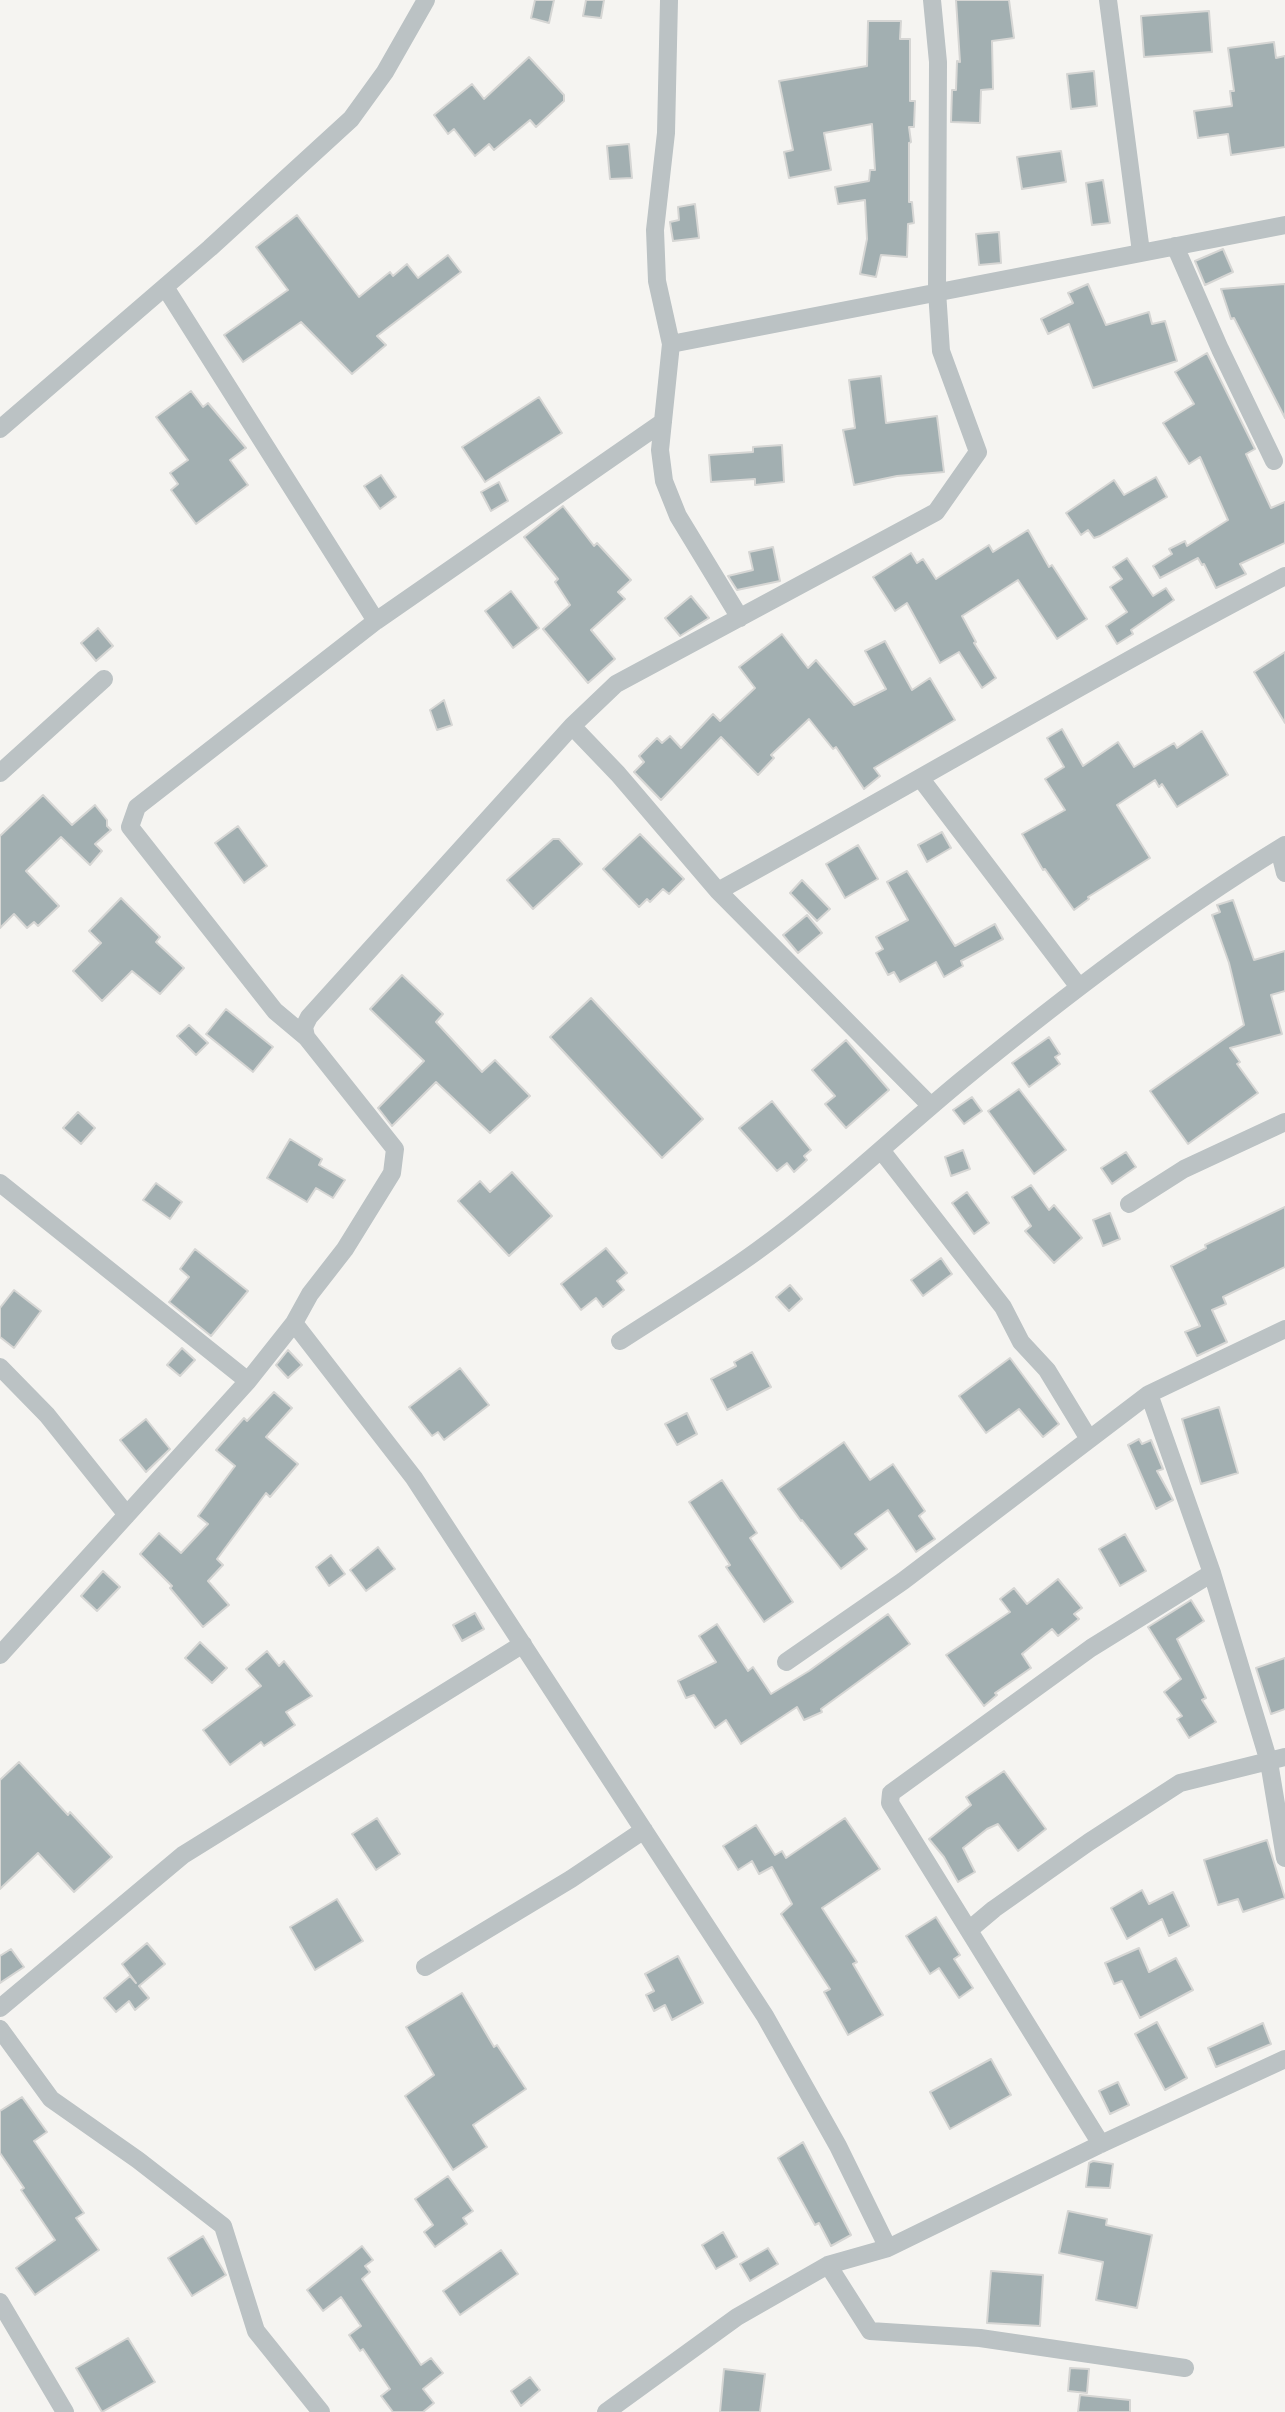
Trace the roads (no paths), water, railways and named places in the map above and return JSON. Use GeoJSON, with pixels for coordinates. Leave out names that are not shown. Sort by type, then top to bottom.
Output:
{"type":"FeatureCollection","features":[{"type":"Feature","properties":{"kind":"street"},"geometry":{"type":"LineString","coordinates":[[0,429],[165,287],[351,119],[385,72],[426,0]]}},
{"type":"Feature","properties":{"kind":"street"},"geometry":{"type":"LineString","coordinates":[[669,0],[666,133],[655,230],[657,281],[671,344],[660,450],[664,481],[678,516],[740,618]]}},
{"type":"Feature","properties":{"kind":"street"},"geometry":{"type":"LineString","coordinates":[[306,1037],[304,1027],[309,1017],[572,726],[616,684],[936,512],[978,452],[941,351],[937,291],[938,62],[932,0]]}},
{"type":"Feature","properties":{"kind":"street"},"geometry":{"type":"LineString","coordinates":[[1108,0],[1141,252]]}},
{"type":"Feature","properties":{"kind":"street"},"geometry":{"type":"LineString","coordinates":[[671,344],[1285,225]]}},
{"type":"Feature","properties":{"kind":"street"},"geometry":{"type":"LineString","coordinates":[[1175,246],[1274,461]]}},
{"type":"Feature","properties":{"kind":"street"},"geometry":{"type":"LineString","coordinates":[[165,287],[376,621]]}},
{"type":"Feature","properties":{"kind":"street"},"geometry":{"type":"LineString","coordinates":[[0,1655],[248,1381],[294,1323],[310,1294],[345,1249],[392,1173],[395,1149],[306,1037],[275,1011],[130,827],[137,807],[376,621],[663,422]]}},
{"type":"Feature","properties":{"kind":"street"},"geometry":{"type":"LineString","coordinates":[[718,891],[921,779],[1147,648],[1285,576]]}},
{"type":"Feature","properties":{"kind":"street"},"geometry":{"type":"LineString","coordinates":[[0,773],[104,679]]}},
{"type":"Feature","properties":{"kind":"street"},"geometry":{"type":"LineString","coordinates":[[572,726],[618,774],[718,891],[931,1106]]}},
{"type":"Feature","properties":{"kind":"street"},"geometry":{"type":"LineString","coordinates":[[921,779],[1079,987]]}},
{"type":"Feature","properties":{"kind":"street"},"geometry":{"type":"LineString","coordinates":[[620,1341],[758,1251],[1079,987],[1242,871],[1282,847],[1285,873]]}},
{"type":"Feature","properties":{"kind":"street"},"geometry":{"type":"LineString","coordinates":[[1129,1204],[1184,1169],[1285,1122]]}},
{"type":"Feature","properties":{"kind":"street"},"geometry":{"type":"LineString","coordinates":[[881,1150],[1003,1307],[1021,1342],[1047,1370],[1089,1439]]}},
{"type":"Feature","properties":{"kind":"street"},"geometry":{"type":"LineString","coordinates":[[0,1183],[248,1381]]}},
{"type":"Feature","properties":{"kind":"street"},"geometry":{"type":"LineString","coordinates":[[294,1323],[414,1478],[765,2016],[838,2146],[888,2248]]}},
{"type":"Feature","properties":{"kind":"street"},"geometry":{"type":"LineString","coordinates":[[786,1662],[903,1581],[1149,1394],[1285,1329]]}},
{"type":"Feature","properties":{"kind":"street"},"geometry":{"type":"LineString","coordinates":[[0,1367],[47,1415],[127,1515]]}},
{"type":"Feature","properties":{"kind":"street"},"geometry":{"type":"LineString","coordinates":[[1149,1394],[1277,1759],[1285,1858]]}},
{"type":"Feature","properties":{"kind":"street"},"geometry":{"type":"LineString","coordinates":[[1101,2144],[890,1803],[891,1793],[1091,1648],[1212,1573]]}},
{"type":"Feature","properties":{"kind":"street"},"geometry":{"type":"LineString","coordinates":[[0,2008],[183,1855],[523,1644]]}},
{"type":"Feature","properties":{"kind":"street"},"geometry":{"type":"LineString","coordinates":[[969,1930],[1089,1842],[1180,1783],[1277,1759]]}},
{"type":"Feature","properties":{"kind":"street"},"geometry":{"type":"LineString","coordinates":[[425,1967],[571,1879],[644,1830]]}},
{"type":"Feature","properties":{"kind":"street"},"geometry":{"type":"LineString","coordinates":[[0,2029],[51,2099],[138,2160],[223,2226],[256,2331],[321,2412]]}},
{"type":"Feature","properties":{"kind":"street"},"geometry":{"type":"LineString","coordinates":[[606,2412],[737,2317],[828,2265],[888,2248],[1285,2059]]}},
{"type":"Feature","properties":{"kind":"street"},"geometry":{"type":"LineString","coordinates":[[828,2265],[870,2331],[980,2338],[1185,2368]]}},
{"type":"Feature","properties":{"kind":"street"},"geometry":{"type":"LineString","coordinates":[[0,2302],[65,2412]]}}]}
